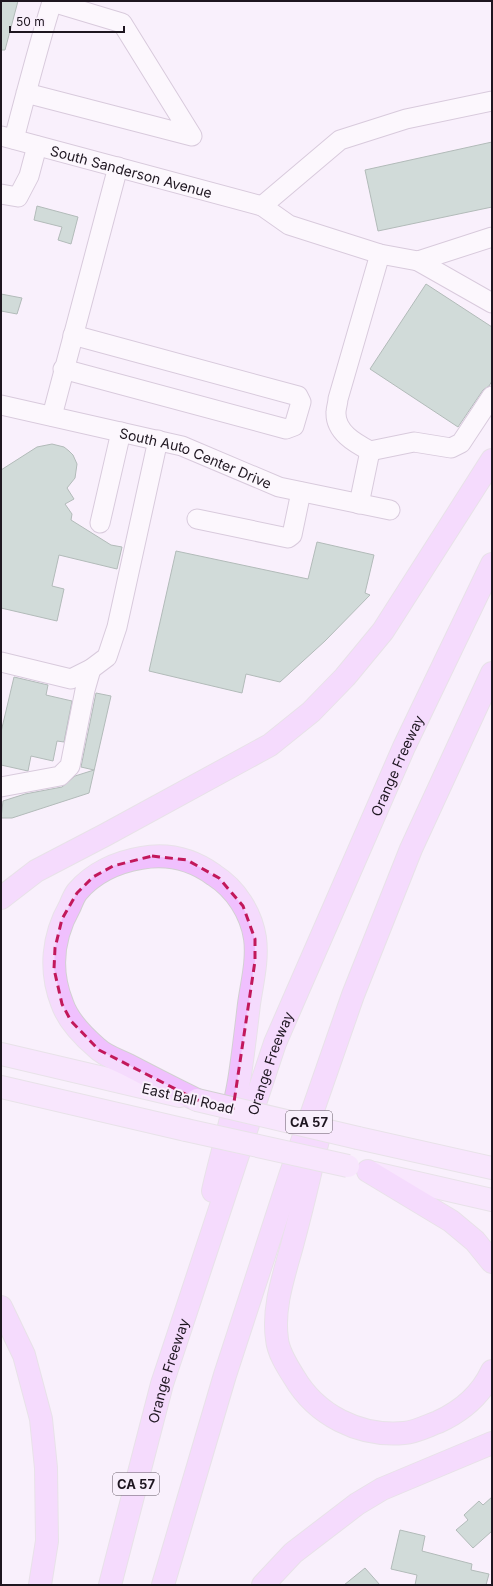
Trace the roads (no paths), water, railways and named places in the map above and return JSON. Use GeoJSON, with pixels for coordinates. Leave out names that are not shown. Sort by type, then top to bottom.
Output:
{"type":"FeatureCollection","features":[{"type":"Feature","properties":{"kind":"highway"},"geometry":{"type":"LineString","coordinates":[[1,898],[36,872],[270,745],[311,712],[383,632],[492,460]]}},
{"type":"Feature","properties":{"kind":"highway","name":"Orange Freeway"},"geometry":{"type":"LineString","coordinates":[[110,1585],[162,1384],[275,1044],[404,747],[492,564]]}},
{"type":"Feature","properties":{"kind":"highway","name":"CA 57"},"geometry":{"type":"LineString","coordinates":[[163,1585],[225,1375],[288,1183],[353,995],[411,849],[492,673]]}},
{"type":"Feature","properties":{"kind":"highway"},"geometry":{"type":"LineString","coordinates":[[162,1384],[210,1201],[239,1082],[255,961],[255,939],[250,921],[243,906],[232,890],[205,868],[187,860],[171,856],[152,856],[130,860],[113,866],[93,877],[77,893],[62,919],[55,948],[54,969],[56,986],[62,1004],[71,1021],[99,1050],[197,1100]]}},
{"type":"Feature","properties":{"kind":"highway"},"geometry":{"type":"LineString","coordinates":[[353,995],[297,1227],[276,1307],[277,1340],[284,1361],[305,1394],[317,1406],[340,1422],[360,1429],[383,1433],[404,1433],[422,1428],[454,1415],[486,1385],[492,1371]]}},
{"type":"Feature","properties":{"kind":"highway"},"geometry":{"type":"LineString","coordinates":[[368,1171],[452,1221],[476,1241],[492,1262]]}},
{"type":"Feature","properties":{"kind":"highway"},"geometry":{"type":"LineString","coordinates":[[1,1307],[24,1355],[41,1418],[46,1468],[47,1541],[40,1585]]}},
{"type":"Feature","properties":{"kind":"highway"},"geometry":{"type":"LineString","coordinates":[[263,1585],[293,1553],[357,1504],[382,1489],[492,1443]]}},
{"type":"Feature","properties":{"kind":"main road","name":"East Ball Road"},"geometry":{"type":"LineString","coordinates":[[1,1054],[492,1168]]}},
{"type":"Feature","properties":{"kind":"main road"},"geometry":{"type":"LineString","coordinates":[[1,1087],[492,1200]]}},
{"type":"Feature","properties":{"kind":"street"},"geometry":{"type":"LineString","coordinates":[[7,138],[26,93],[52,1],[122,23],[192,136],[26,93]]}},
{"type":"Feature","properties":{"kind":"street"},"geometry":{"type":"LineString","coordinates":[[492,101],[406,119],[340,140],[262,206],[289,225],[380,254],[418,261],[492,303]]}},
{"type":"Feature","properties":{"kind":"street","name":"South Sanderson Avenue"},"geometry":{"type":"LineString","coordinates":[[7,138],[262,206]]}},
{"type":"Feature","properties":{"kind":"street"},"geometry":{"type":"LineString","coordinates":[[1,194],[18,197],[29,176],[37,146]]}},
{"type":"Feature","properties":{"kind":"street"},"geometry":{"type":"LineString","coordinates":[[52,416],[118,168]]}},
{"type":"Feature","properties":{"kind":"street"},"geometry":{"type":"LineString","coordinates":[[418,261],[492,237]]}},
{"type":"Feature","properties":{"kind":"street"},"geometry":{"type":"LineString","coordinates":[[380,254],[335,413],[340,427],[350,441],[370,451],[414,442],[451,448],[462,443],[492,396]]}},
{"type":"Feature","properties":{"kind":"street"},"geometry":{"type":"LineString","coordinates":[[64,369],[286,429],[294,426],[301,402],[298,396],[73,335]]}},
{"type":"Feature","properties":{"kind":"street","name":"South Auto Center Drive"},"geometry":{"type":"LineString","coordinates":[[1,405],[182,446],[278,487],[390,510]]}},
{"type":"Feature","properties":{"kind":"street"},"geometry":{"type":"LineString","coordinates":[[100,522],[121,432]]}},
{"type":"Feature","properties":{"kind":"street"},"geometry":{"type":"LineString","coordinates":[[1,662],[71,679],[91,669],[107,657],[116,627],[158,440]]}},
{"type":"Feature","properties":{"kind":"street"},"geometry":{"type":"LineString","coordinates":[[359,504],[370,451]]}},
{"type":"Feature","properties":{"kind":"street"},"geometry":{"type":"LineString","coordinates":[[197,520],[288,538],[292,535],[301,492]]}},
{"type":"Feature","properties":{"kind":"street"},"geometry":{"type":"LineString","coordinates":[[1,787],[60,776],[70,766],[85,690],[91,669]]}}]}
